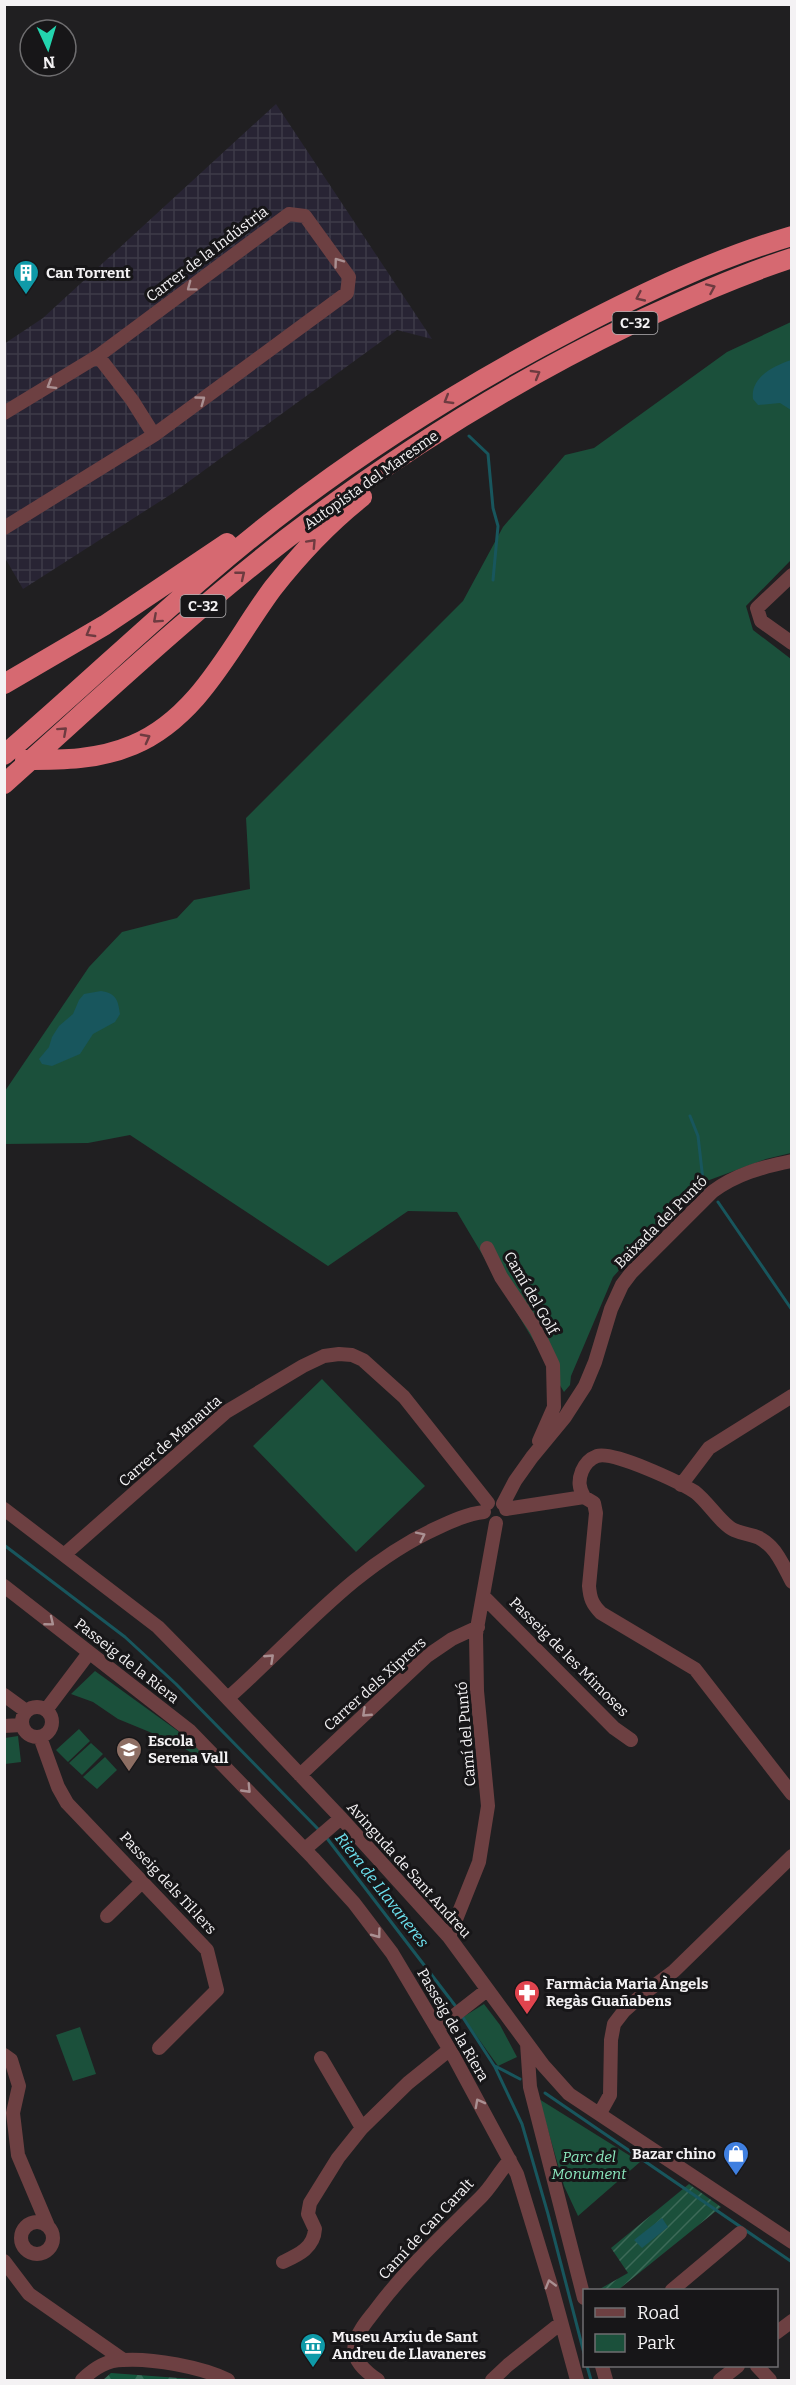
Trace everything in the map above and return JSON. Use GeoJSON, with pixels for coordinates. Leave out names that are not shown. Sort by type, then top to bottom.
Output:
{"type":"FeatureCollection","features":[{"type":"Feature","properties":{"kind":"highway","name":"Autopista del Maresme"},"geometry":{"type":"LineString","coordinates":[[4,758],[209,573],[287,511],[407,424],[489,375],[611,310],[705,268],[792,236]]}},
{"type":"Feature","properties":{"kind":"highway","name":"Autopista del Maresme"},"geometry":{"type":"LineString","coordinates":[[4,784],[177,628],[286,538],[416,447],[486,403],[595,342],[722,283],[792,258]]}},
{"type":"Feature","properties":{"kind":"highway","name":"C-32"},"geometry":{"type":"LineString","coordinates":[[4,758],[94,757],[133,745],[154,734],[173,720],[206,684],[274,588],[315,540],[354,503],[387,477],[439,446],[486,403]]}},
{"type":"Feature","properties":{"kind":"highway","name":"C-32"},"geometry":{"type":"LineString","coordinates":[[4,684],[105,625],[324,474],[367,452]]}},
{"type":"Feature","properties":{"kind":"street","name":"Carrer de la Indústria"},"geometry":{"type":"LineString","coordinates":[[4,413],[98,356],[289,214],[305,216],[349,277],[347,293],[154,435],[4,528]]}},
{"type":"Feature","properties":{"kind":"street"},"geometry":{"type":"LineString","coordinates":[[98,356],[132,400],[154,435]]}},
{"type":"Feature","properties":{"kind":"street"},"geometry":{"type":"LineString","coordinates":[[792,575],[757,608],[761,621],[792,643]]}},
{"type":"Feature","properties":{"kind":"street","name":"Baixada del Puntó"},"geometry":{"type":"LineString","coordinates":[[504,1506],[532,1457],[565,1417],[585,1386],[616,1295],[631,1273],[712,1192],[725,1182],[747,1172],[792,1161]]}},
{"type":"Feature","properties":{"kind":"street","name":"Camí del Golf"},"geometry":{"type":"LineString","coordinates":[[487,1248],[501,1277],[536,1329],[553,1365],[554,1407],[532,1457]]}},
{"type":"Feature","properties":{"kind":"street","name":"Carrer de Manauta"},"geometry":{"type":"LineString","coordinates":[[65,1554],[226,1412],[324,1356],[352,1355],[376,1369],[404,1397],[486,1508]]}},
{"type":"Feature","properties":{"kind":"street"},"geometry":{"type":"LineString","coordinates":[[681,1485],[709,1448],[792,1396]]}},
{"type":"Feature","properties":{"kind":"street"},"geometry":{"type":"LineString","coordinates":[[792,1582],[773,1549],[762,1539],[751,1533],[734,1530],[726,1524],[711,1505],[681,1485],[611,1455],[598,1456],[585,1463],[579,1478],[579,1488],[584,1497],[594,1503],[596,1513],[589,1586],[593,1605],[601,1613],[695,1670],[792,1794]]}},
{"type":"Feature","properties":{"kind":"street"},"geometry":{"type":"LineString","coordinates":[[228,1698],[373,1565],[416,1538],[486,1508],[493,1501],[504,1506],[584,1497]]}},
{"type":"Feature","properties":{"kind":"street"},"geometry":{"type":"LineString","coordinates":[[486,1508],[488,1519],[496,1522],[502,1518],[504,1506]]}},
{"type":"Feature","properties":{"kind":"street","name":"Avinguda de Sant Andreu"},"geometry":{"type":"LineString","coordinates":[[4,1509],[158,1627],[228,1698],[449,1937],[527,2043],[569,2094],[792,2242]]}},
{"type":"Feature","properties":{"kind":"street","name":"Camí del Puntó"},"geometry":{"type":"LineString","coordinates":[[449,1937],[479,1862],[488,1806],[477,1691],[478,1627],[496,1522]]}},
{"type":"Feature","properties":{"kind":"street","name":"Passeig de la Riera"},"geometry":{"type":"LineString","coordinates":[[4,1586],[190,1731],[305,1849],[354,1903],[392,1953],[437,2028],[517,2174],[577,2380]]}},
{"type":"Feature","properties":{"kind":"street","name":"Passeig de les Mimoses"},"geometry":{"type":"LineString","coordinates":[[484,1597],[614,1728],[630,1740]]}},
{"type":"Feature","properties":{"kind":"street","name":"Carrer dels Xiprers"},"geometry":{"type":"LineString","coordinates":[[300,1775],[427,1656],[452,1639],[478,1627]]}},
{"type":"Feature","properties":{"kind":"street"},"geometry":{"type":"LineString","coordinates":[[46,1710],[89,1653]]}},
{"type":"Feature","properties":{"kind":"street"},"geometry":{"type":"LineString","coordinates":[[4,1695],[26,1711]]}},
{"type":"Feature","properties":{"kind":"street"},"geometry":{"type":"LineString","coordinates":[[37,1707],[46,1710],[52,1725],[47,1733],[40,1737],[28,1734],[21,1725],[26,1711],[37,1707]]}},
{"type":"Feature","properties":{"kind":"street"},"geometry":{"type":"LineString","coordinates":[[4,1726],[21,1725]]}},
{"type":"Feature","properties":{"kind":"street","name":"Passeig dels Til·lers"},"geometry":{"type":"LineString","coordinates":[[40,1737],[57,1787],[67,1803],[207,1950],[217,1990],[159,2048]]}},
{"type":"Feature","properties":{"kind":"street"},"geometry":{"type":"LineString","coordinates":[[305,1849],[341,1818]]}},
{"type":"Feature","properties":{"kind":"street"},"geometry":{"type":"LineString","coordinates":[[600,2113],[610,2095],[611,2040],[614,2024],[624,2011],[642,1995],[674,1971],[792,1856]]}},
{"type":"Feature","properties":{"kind":"street"},"geometry":{"type":"LineString","coordinates":[[107,1916],[143,1881]]}},
{"type":"Feature","properties":{"kind":"street"},"geometry":{"type":"LineString","coordinates":[[437,2028],[487,1990]]}},
{"type":"Feature","properties":{"kind":"street"},"geometry":{"type":"LineString","coordinates":[[527,2043],[530,2087],[583,2290]]}},
{"type":"Feature","properties":{"kind":"street"},"geometry":{"type":"LineString","coordinates":[[283,2262],[303,2252],[311,2241],[315,2229],[308,2214],[310,2203],[338,2158],[362,2128],[408,2083],[449,2050]]}},
{"type":"Feature","properties":{"kind":"street"},"geometry":{"type":"LineString","coordinates":[[4,2055],[11,2060],[19,2086],[13,2113],[18,2155],[53,2237],[53,2243],[46,2252],[33,2254],[27,2251],[21,2242]]}},
{"type":"Feature","properties":{"kind":"street"},"geometry":{"type":"LineString","coordinates":[[321,2058],[362,2128]]}},
{"type":"Feature","properties":{"kind":"street","name":"Camí de Can Caralt"},"geometry":{"type":"LineString","coordinates":[[378,2380],[365,2372],[357,2360],[354,2346],[359,2332],[398,2280],[484,2194],[498,2172],[510,2160]]}},
{"type":"Feature","properties":{"kind":"street"},"geometry":{"type":"LineString","coordinates":[[48,2226],[38,2221],[27,2225],[15,2254],[4,2261],[29,2294],[122,2360]]}},
{"type":"Feature","properties":{"kind":"street"},"geometry":{"type":"LineString","coordinates":[[690,2285],[740,2233]]}},
{"type":"Feature","properties":{"kind":"street"},"geometry":{"type":"LineString","coordinates":[[778,2332],[792,2321]]}},
{"type":"Feature","properties":{"kind":"street"},"geometry":{"type":"LineString","coordinates":[[492,2380],[561,2323]]}},
{"type":"Feature","properties":{"kind":"street"},"geometry":{"type":"LineString","coordinates":[[82,2380],[102,2365],[122,2360],[182,2366],[213,2373],[228,2380]]}},
{"type":"Feature","properties":{"kind":"street"},"geometry":{"type":"LineString","coordinates":[[720,2380],[737,2367]]}},
{"type":"Feature","properties":{"kind":"street"},"geometry":{"type":"LineString","coordinates":[[758,2367],[770,2380]]}},
{"type":"Feature","properties":{"kind":"shaded area"},"geometry":{"type":"Polygon","coordinates":[[[276,104],[432,339],[397,330],[173,493],[23,589],[5,558],[4,344],[43,318],[276,104]]]}},
{"type":"Feature","properties":{"kind":"green space"},"geometry":{"type":"Polygon","coordinates":[[[791,322],[791,560],[746,606],[753,630],[791,659],[791,1153],[766,1159],[696,1185],[613,1277],[571,1376],[570,1385],[564,1392],[457,1212],[408,1211],[328,1266],[130,1135],[88,1143],[5,1144],[5,1091],[89,967],[122,932],[177,918],[194,900],[250,889],[246,818],[463,601],[503,527],[565,455],[594,448],[727,352],[791,322]]]}},
{"type":"Feature","properties":{"kind":"green space"},"geometry":{"type":"Polygon","coordinates":[[[322,1379],[425,1486],[356,1552],[253,1446],[322,1379]]]}},
{"type":"Feature","properties":{"kind":"green space"},"geometry":{"type":"Polygon","coordinates":[[[95,1671],[182,1734],[210,1760],[208,1763],[174,1742],[118,1719],[93,1702],[71,1694],[95,1671]]]}},
{"type":"Feature","properties":{"kind":"green space"},"geometry":{"type":"Polygon","coordinates":[[[79,1729],[90,1741],[68,1762],[56,1750],[79,1729]]]}},
{"type":"Feature","properties":{"kind":"green space"},"geometry":{"type":"Polygon","coordinates":[[[18,1736],[21,1762],[5,1764],[5,1738],[18,1736]]]}},
{"type":"Feature","properties":{"kind":"green space"},"geometry":{"type":"Polygon","coordinates":[[[91,1743],[103,1754],[82,1775],[69,1763],[91,1743]]]}},
{"type":"Feature","properties":{"kind":"green space"},"geometry":{"type":"Polygon","coordinates":[[[105,1757],[117,1770],[97,1789],[83,1777],[105,1757]]]}},
{"type":"Feature","properties":{"kind":"green space"},"geometry":{"type":"Polygon","coordinates":[[[484,2004],[500,2025],[517,2057],[498,2066],[463,2017],[484,2004]]]}},
{"type":"Feature","properties":{"kind":"green space"},"geometry":{"type":"Polygon","coordinates":[[[80,2027],[96,2074],[73,2081],[56,2035],[80,2027]]]}},
{"type":"Feature","properties":{"kind":"green space","name":"Parc del Monument"},"geometry":{"type":"Polygon","coordinates":[[[539,2099],[640,2162],[578,2216],[564,2186],[539,2099]]]}},
{"type":"Feature","properties":{"kind":"green space"},"geometry":{"type":"Polygon","coordinates":[[[689,2184],[721,2207],[619,2289],[600,2289],[628,2273],[611,2248],[689,2184]]]}},
{"type":"Feature","properties":{"kind":"green space"},"geometry":{"type":"Polygon","coordinates":[[[111,2373],[192,2379],[194,2380],[103,2380],[111,2373]]]}},
{"type":"Feature","properties":{"kind":"water"},"geometry":{"type":"Polygon","coordinates":[[[791,360],[791,410],[780,403],[758,405],[753,399],[755,384],[771,369],[791,360]]]}},
{"type":"Feature","properties":{"kind":"water"},"geometry":{"type":"Polygon","coordinates":[[[101,991],[110,993],[117,1001],[120,1014],[115,1022],[93,1034],[80,1054],[52,1066],[42,1064],[39,1059],[49,1047],[59,1026],[73,1014],[79,1000],[84,994],[101,991]]]}},
{"type":"Feature","properties":{"kind":"water"},"geometry":{"type":"Polygon","coordinates":[[[662,2218],[668,2227],[642,2248],[634,2240],[662,2218]]]}},
{"type":"Feature","properties":{"kind":"waterway"},"geometry":{"type":"LineString","coordinates":[[469,436],[488,454],[493,508],[498,526],[493,580]]}},
{"type":"Feature","properties":{"kind":"waterway"},"geometry":{"type":"LineString","coordinates":[[690,1116],[698,1136],[704,1189]]}},
{"type":"Feature","properties":{"kind":"waterway"},"geometry":{"type":"LineString","coordinates":[[718,1202],[792,1310]]}},
{"type":"Feature","properties":{"kind":"waterway","name":"Riera de Llavaneres"},"geometry":{"type":"LineString","coordinates":[[4,1545],[125,1637],[176,1684],[319,1830]]}},
{"type":"Feature","properties":{"kind":"waterway","name":"Riera de Llavaneres"},"geometry":{"type":"LineString","coordinates":[[326,1837],[457,2008]]}},
{"type":"Feature","properties":{"kind":"waterway","name":"Riera de Llavaneres"},"geometry":{"type":"LineString","coordinates":[[462,2016],[495,2067],[522,2124],[583,2349]]}},
{"type":"Feature","properties":{"kind":"waterway"},"geometry":{"type":"LineString","coordinates":[[495,2066],[520,2079]]}},
{"type":"Feature","properties":{"kind":"waterway"},"geometry":{"type":"LineString","coordinates":[[545,2093],[792,2262]]}},
{"type":"Feature","properties":{"kind":"waterway","name":"Riera de Llavaneres"},"geometry":{"type":"LineString","coordinates":[[587,2367],[591,2380]]}},
{"type":"Feature","properties":{"kind":"place","name":"Can Torrent"},"geometry":{"type":"Point","coordinates":[26,296]}},
{"type":"Feature","properties":{"kind":"place","name":"Escola Serena Vall"},"geometry":{"type":"Point","coordinates":[129,1773]}},
{"type":"Feature","properties":{"kind":"place","name":"Farmàcia Maria Àngels Regàs Guañabens"},"geometry":{"type":"Point","coordinates":[527,2016]}},
{"type":"Feature","properties":{"kind":"place","name":"Bazar chino"},"geometry":{"type":"Point","coordinates":[736,2177]}},
{"type":"Feature","properties":{"kind":"place","name":"Museu Arxiu de Sant Andreu de Llavaneres"},"geometry":{"type":"Point","coordinates":[313,2369]}}]}
